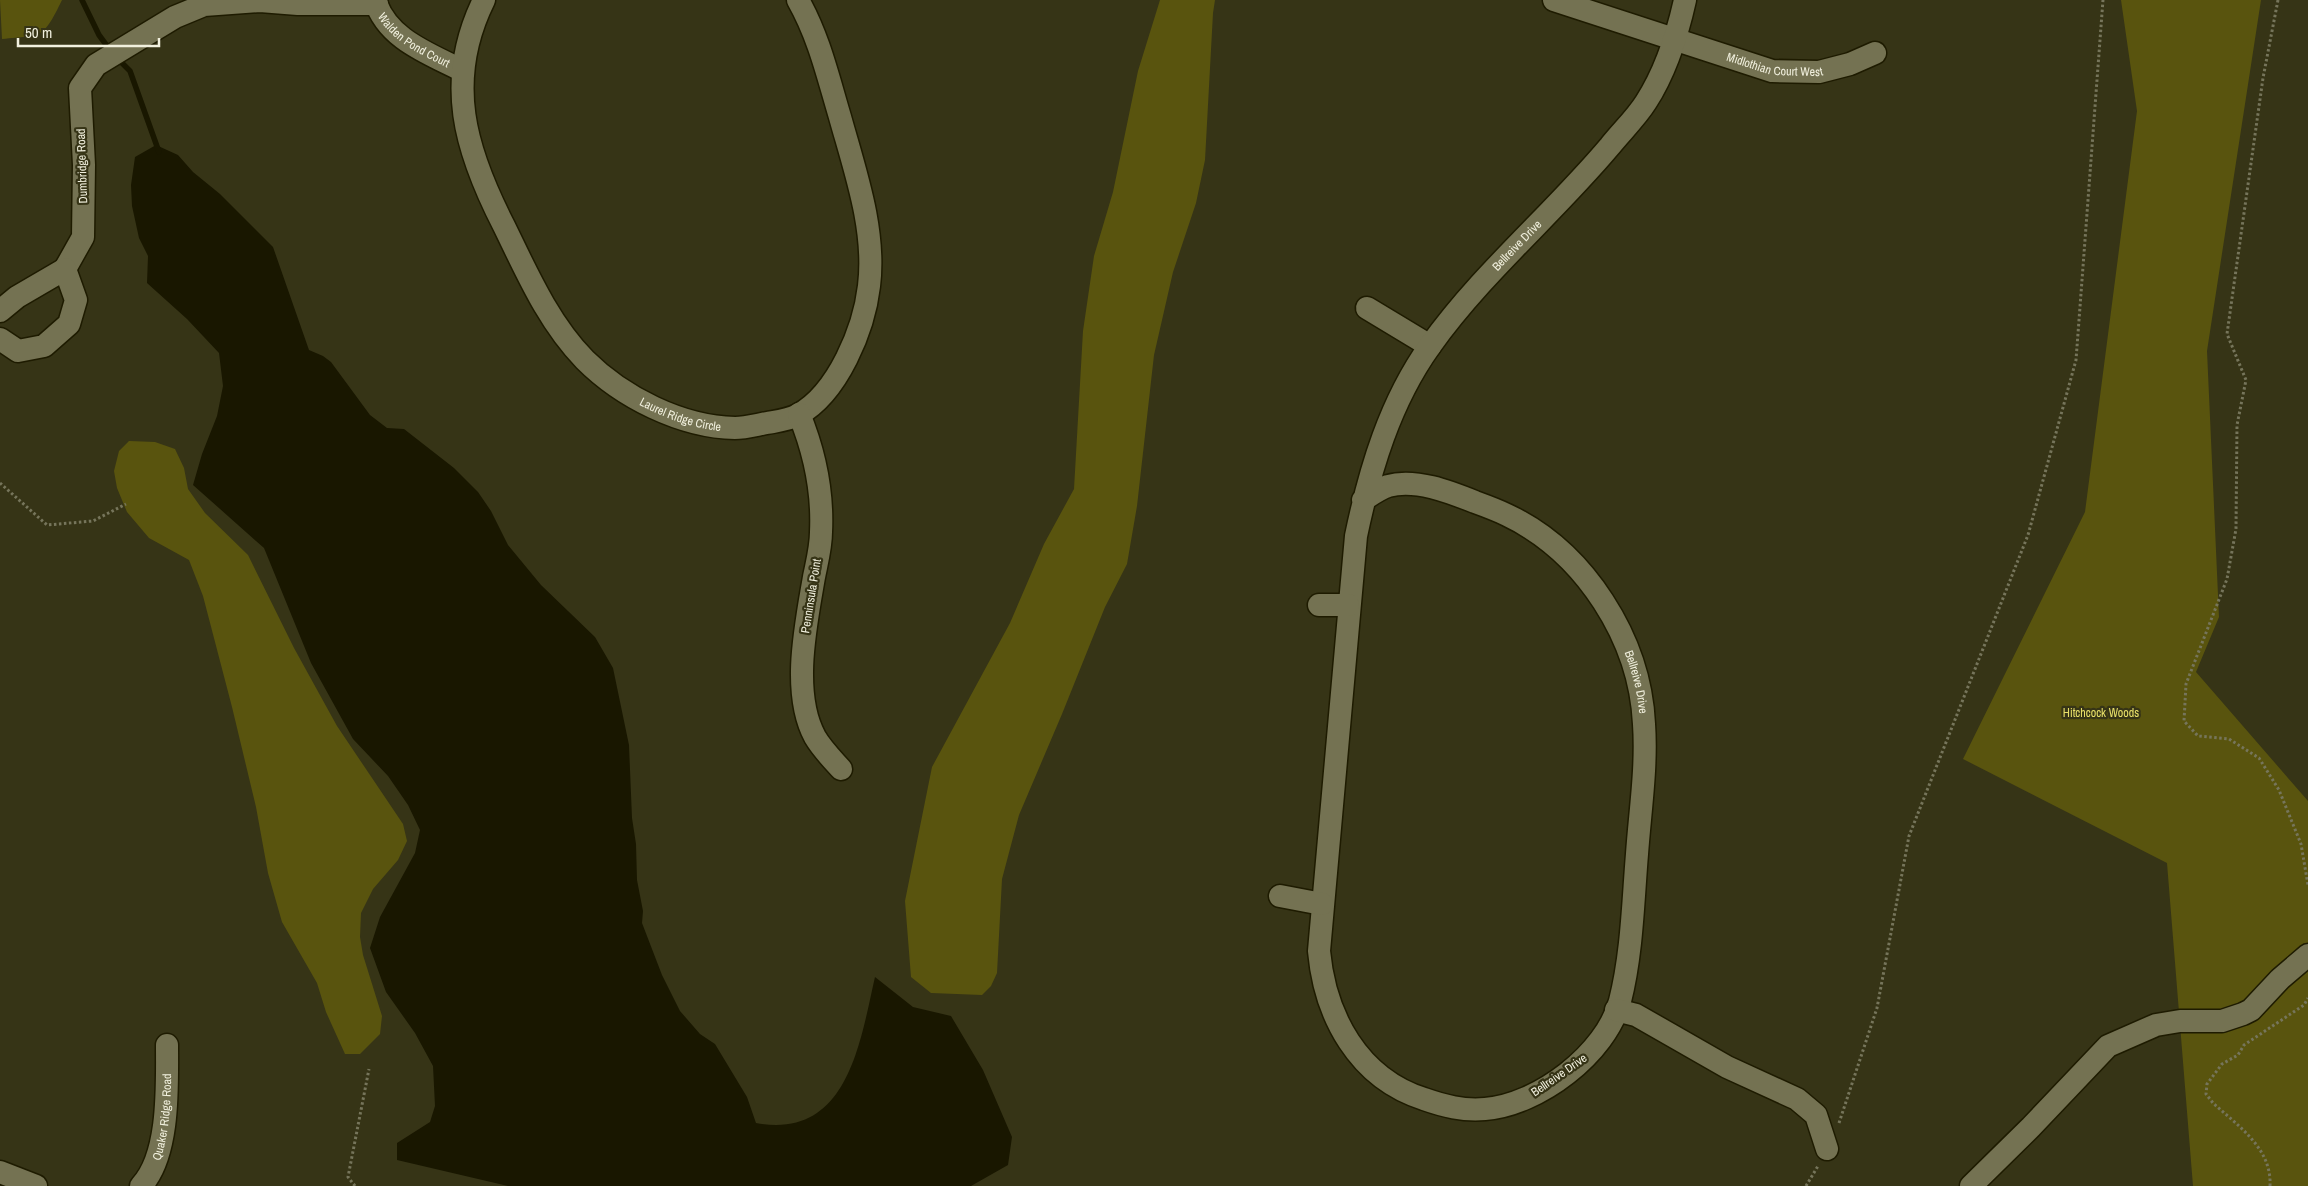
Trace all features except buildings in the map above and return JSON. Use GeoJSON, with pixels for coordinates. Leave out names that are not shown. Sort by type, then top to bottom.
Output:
{"type":"FeatureCollection","features":[{"type":"Feature","properties":{"kind":"street","name":"Laurel Ridge Circle"},"geometry":{"type":"LineString","coordinates":[[484,0],[478,11],[462,70],[462,113],[480,175],[540,298],[555,323],[585,360],[622,390],[663,411],[686,419],[734,428],[786,420],[799,414],[811,405],[844,364],[853,347],[864,314],[870,284],[869,240],[860,191],[823,57],[808,18],[798,0]]}},
{"type":"Feature","properties":{"kind":"street","name":"Midlothian Court West"},"geometry":{"type":"LineString","coordinates":[[1554,0],[1674,41],[1772,71],[1819,72],[1850,64],[1874,52]]}},
{"type":"Feature","properties":{"kind":"street","name":"Bellreive Drive"},"geometry":{"type":"LineString","coordinates":[[1363,500],[1385,487],[1403,483],[1449,492],[1508,515],[1546,540],[1567,558],[1585,578],[1616,623],[1627,647],[1639,688],[1644,723],[1645,749],[1629,941],[1616,1010],[1602,1039],[1590,1053],[1544,1088],[1520,1101],[1493,1108],[1466,1110],[1448,1107],[1407,1094],[1377,1074],[1361,1058],[1343,1034],[1326,994],[1319,952],[1322,904],[1355,544],[1363,500],[1376,457],[1399,401],[1430,346],[1459,310],[1586,174],[1645,103],[1659,79],[1674,41],[1686,0]]}},
{"type":"Feature","properties":{"kind":"street","name":"Dumbridge Road"},"geometry":{"type":"LineString","coordinates":[[0,311],[17,296],[65,268],[83,237],[84,164],[80,88],[96,65],[175,18],[204,5],[260,1],[316,4],[376,2]]}},
{"type":"Feature","properties":{"kind":"street","name":"Walden Pond Court"},"geometry":{"type":"LineString","coordinates":[[376,2],[385,21],[402,38],[462,70]]}},
{"type":"Feature","properties":{"kind":"street"},"geometry":{"type":"LineString","coordinates":[[0,339],[18,351],[44,346],[69,324],[76,300],[65,268]]}},
{"type":"Feature","properties":{"kind":"street"},"geometry":{"type":"LineString","coordinates":[[1368,308],[1430,346]]}},
{"type":"Feature","properties":{"kind":"street","name":"Penninsula Point"},"geometry":{"type":"LineString","coordinates":[[799,414],[817,466],[822,509],[821,535],[804,643],[805,705],[815,736],[824,750],[842,769]]}},
{"type":"Feature","properties":{"kind":"street"},"geometry":{"type":"LineString","coordinates":[[1319,605],[1348,605]]}},
{"type":"Feature","properties":{"kind":"street"},"geometry":{"type":"LineString","coordinates":[[1280,896],[1322,904]]}},
{"type":"Feature","properties":{"kind":"street"},"geometry":{"type":"LineString","coordinates":[[1971,1186],[2038,1121],[2108,1046],[2156,1025],[2180,1021],[2222,1020],[2242,1014],[2250,1010],[2292,968],[2308,955]]}},
{"type":"Feature","properties":{"kind":"street"},"geometry":{"type":"LineString","coordinates":[[1616,1010],[1636,1015],[1720,1063],[1797,1100],[1816,1115],[1827,1149]]}},
{"type":"Feature","properties":{"kind":"street","name":"Quaker Ridge Road"},"geometry":{"type":"LineString","coordinates":[[141,1186],[153,1169],[157,1156],[165,1110],[166,1045]]}},
{"type":"Feature","properties":{"kind":"street"},"geometry":{"type":"LineString","coordinates":[[0,1172],[36,1186]]}},
{"type":"Feature","properties":{"kind":"path"},"geometry":{"type":"LineString","coordinates":[[1827,1149],[1842,1116],[1877,1008],[1910,836],[2028,535],[2076,360],[2103,0]]}},
{"type":"Feature","properties":{"kind":"path"},"geometry":{"type":"LineString","coordinates":[[2278,0],[2263,78],[2227,334],[2246,380],[2236,425],[2236,529],[2227,579],[2186,684],[2184,721],[2198,736],[2229,739],[2259,758],[2279,790],[2301,844],[2308,885]]}},
{"type":"Feature","properties":{"kind":"path"},"geometry":{"type":"LineString","coordinates":[[0,483],[47,525],[93,522],[126,504]]}},
{"type":"Feature","properties":{"kind":"path"},"geometry":{"type":"LineString","coordinates":[[2270,1186],[2271,1173],[2261,1149],[2213,1103],[2206,1094],[2207,1084],[2222,1064],[2238,1055],[2244,1045],[2304,1005],[2308,998]]}},
{"type":"Feature","properties":{"kind":"path"},"geometry":{"type":"LineString","coordinates":[[355,1186],[348,1176],[369,1069]]}},
{"type":"Feature","properties":{"kind":"green space"},"geometry":{"type":"Polygon","coordinates":[[[0,0],[62,0],[50,22],[40,33],[26,37],[2,39],[0,0]]]}},
{"type":"Feature","properties":{"kind":"green space"},"geometry":{"type":"Polygon","coordinates":[[[1160,0],[1215,0],[1205,160],[1196,203],[1173,272],[1154,355],[1137,506],[1127,564],[1105,607],[1019,815],[1002,879],[997,973],[991,986],[982,995],[931,993],[911,977],[905,901],[932,767],[1010,623],[1044,544],[1074,489],[1083,331],[1094,256],[1113,192],[1138,71],[1160,0]]]}},
{"type":"Feature","properties":{"kind":"green space","name":"Hitchcock Woods"},"geometry":{"type":"Polygon","coordinates":[[[2121,0],[2261,0],[2207,351],[2219,617],[2196,672],[2308,801],[2308,1186],[2193,1186],[2167,863],[1963,759],[2085,512],[2137,111],[2121,0]]]}},
{"type":"Feature","properties":{"kind":"green space"},"geometry":{"type":"Polygon","coordinates":[[[129,441],[155,442],[175,449],[184,468],[188,489],[205,513],[248,555],[294,648],[337,726],[403,824],[407,841],[398,860],[373,889],[361,913],[360,937],[363,955],[382,1016],[380,1034],[360,1054],[345,1054],[326,1012],[317,983],[282,922],[268,873],[256,807],[232,707],[203,596],[189,560],[149,538],[127,512],[117,488],[114,471],[119,451],[129,441]]]}},
{"type":"Feature","properties":{"kind":"shaded area"},"geometry":{"type":"Polygon","coordinates":[[[156,145],[178,155],[193,172],[220,194],[273,247],[309,350],[331,362],[370,415],[387,428],[404,429],[454,468],[478,492],[491,511],[508,545],[541,585],[595,637],[613,668],[629,745],[632,818],[636,844],[637,880],[643,911],[642,923],[662,975],[680,1011],[700,1034],[715,1044],[747,1097],[756,1123],[787,1124],[811,1116],[830,1101],[844,1081],[855,1056],[875,977],[913,1007],[951,1016],[983,1070],[1012,1137],[1008,1165],[971,1186],[508,1186],[397,1160],[397,1143],[430,1122],[435,1106],[433,1066],[415,1033],[386,992],[370,948],[380,917],[415,853],[420,830],[408,805],[388,776],[353,739],[311,663],[264,548],[193,485],[202,454],[217,416],[223,386],[219,353],[187,319],[147,283],[148,256],[139,238],[132,206],[131,185],[135,157],[156,145]]]}},
{"type":"Feature","properties":{"kind":"waterway"},"geometry":{"type":"LineString","coordinates":[[82,0],[99,35],[110,50]]}},
{"type":"Feature","properties":{"kind":"waterway"},"geometry":{"type":"LineString","coordinates":[[116,57],[130,71],[159,152]]}}]}
